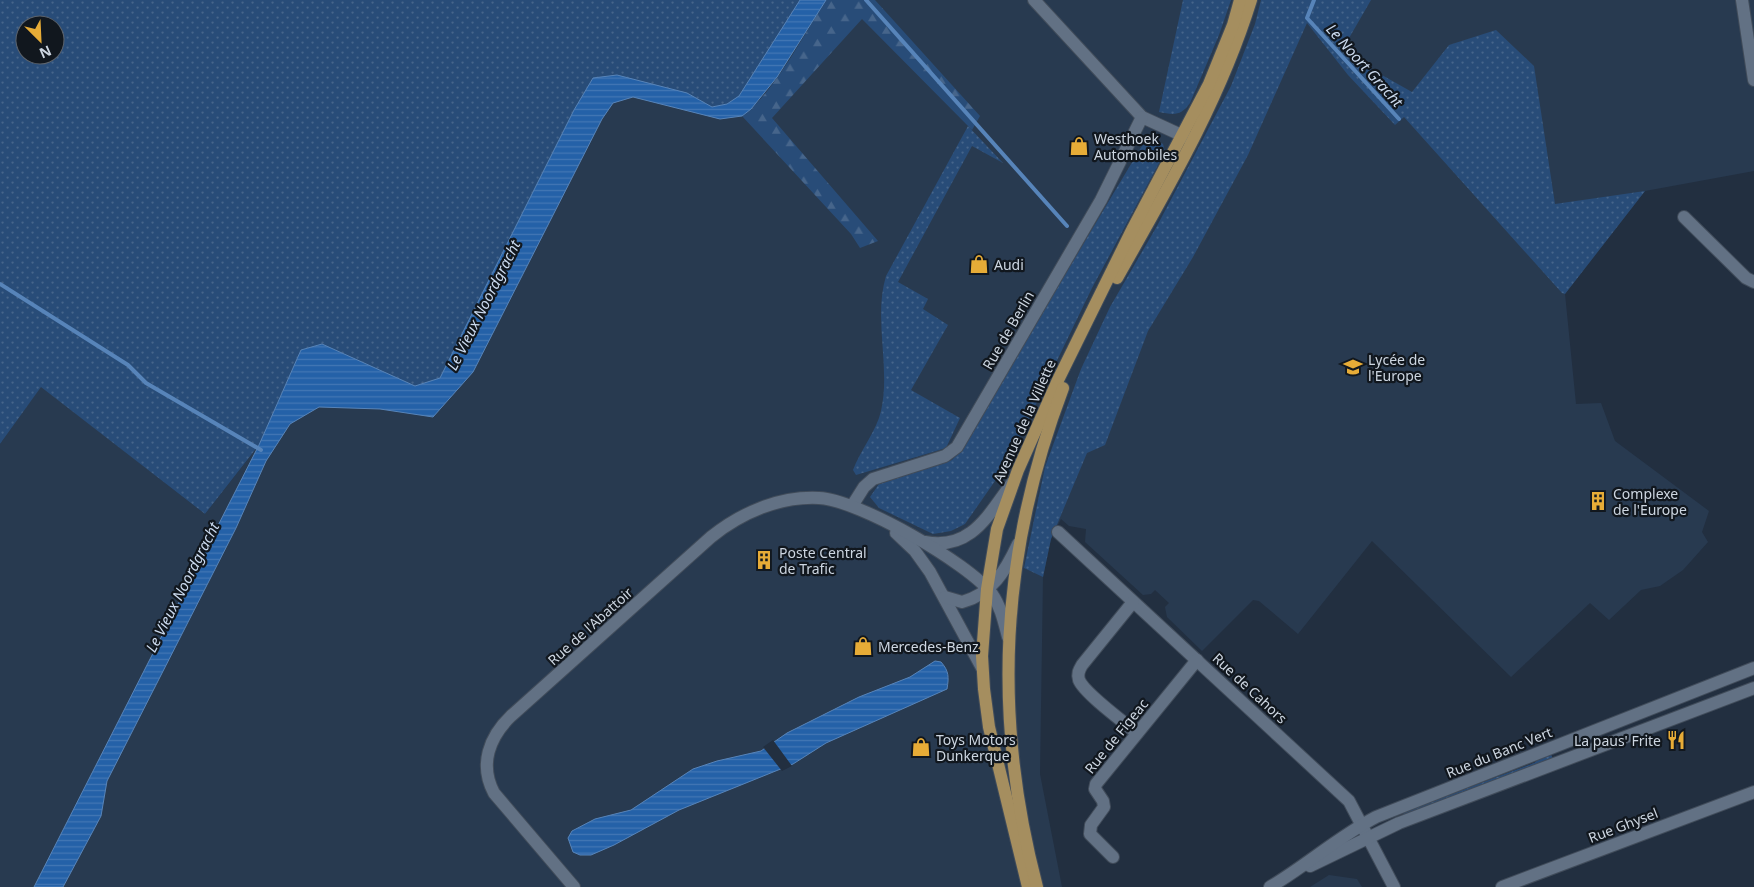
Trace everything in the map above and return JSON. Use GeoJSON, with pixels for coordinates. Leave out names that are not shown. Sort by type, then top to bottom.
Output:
{"type":"FeatureCollection","features":[{"type":"Feature","properties":{"kind":"main road","name":"Avenue de la Villette"},"geometry":{"type":"LineString","coordinates":[[1037,887],[1022,825],[1013,771],[1008,709],[1008,637],[1020,539],[1028,498],[1044,440],[1073,364],[1188,138],[1219,60],[1240,0]]}},
{"type":"Feature","properties":{"kind":"main road","name":"Avenue de la Villette"},"geometry":{"type":"LineString","coordinates":[[1028,887],[989,727],[982,668],[987,589],[997,529],[1014,480],[1073,350],[1133,228],[1188,138],[1228,67],[1251,0]]}},
{"type":"Feature","properties":{"kind":"street"},"geometry":{"type":"LineString","coordinates":[[1034,0],[1142,117],[1188,138]]}},
{"type":"Feature","properties":{"kind":"street"},"geometry":{"type":"LineString","coordinates":[[1742,0],[1754,80]]}},
{"type":"Feature","properties":{"kind":"street","name":"Rue de Berlin"},"geometry":{"type":"LineString","coordinates":[[852,506],[864,486],[873,479],[945,456],[957,447],[1101,200],[1142,117]]}},
{"type":"Feature","properties":{"kind":"street"},"geometry":{"type":"LineString","coordinates":[[1684,217],[1746,278],[1754,282]]}},
{"type":"Feature","properties":{"kind":"street","name":"Rue de l'Abattoir"},"geometry":{"type":"LineString","coordinates":[[918,540],[944,544],[955,542],[969,535],[981,523],[1014,480]]}},
{"type":"Feature","properties":{"kind":"street","name":"Rue de l'Abattoir"},"geometry":{"type":"LineString","coordinates":[[574,887],[498,799],[491,787],[486,768],[487,753],[495,733],[511,716],[711,537],[736,519],[766,506],[802,499],[824,498],[852,506],[918,540],[971,573],[987,589],[999,605],[1008,637]]}},
{"type":"Feature","properties":{"kind":"street","name":"Rue de l'Abattoir"},"geometry":{"type":"LineString","coordinates":[[876,518],[916,551],[945,597],[982,668]]}},
{"type":"Feature","properties":{"kind":"street","name":"Rue de Cahors"},"geometry":{"type":"LineString","coordinates":[[1058,532],[1349,801],[1394,887]]}},
{"type":"Feature","properties":{"kind":"street"},"geometry":{"type":"LineString","coordinates":[[945,597],[962,602],[987,589],[1007,568],[1020,539]]}},
{"type":"Feature","properties":{"kind":"street"},"geometry":{"type":"LineString","coordinates":[[1133,602],[1082,665],[1078,674],[1079,680],[1087,691],[1137,733]]}},
{"type":"Feature","properties":{"kind":"street","name":"Rue de Figeac"},"geometry":{"type":"LineString","coordinates":[[1114,857],[1090,834],[1091,825],[1104,807],[1095,787],[1197,660]]}},
{"type":"Feature","properties":{"kind":"street","name":"Rue du Banc Vert"},"geometry":{"type":"LineString","coordinates":[[1270,887],[1294,872],[1334,842],[1383,814],[1754,668]]}},
{"type":"Feature","properties":{"kind":"street","name":"Rue du Banc Vert"},"geometry":{"type":"LineString","coordinates":[[1294,872],[1332,857],[1399,823],[1754,688]]}},
{"type":"Feature","properties":{"kind":"street","name":"Rue Ghysel"},"geometry":{"type":"LineString","coordinates":[[1502,887],[1754,792]]}},
{"type":"Feature","properties":{"kind":"shaded area"},"geometry":{"type":"Polygon","coordinates":[[[800,0],[1754,0],[1754,171],[1645,191],[1565,294],[1576,404],[1601,403],[1615,441],[1709,511],[1702,532],[1708,542],[1683,570],[1660,586],[1641,590],[1609,620],[1590,603],[1511,677],[1372,541],[1298,634],[1259,601],[1253,600],[1202,651],[1167,617],[1165,607],[1169,603],[1155,590],[1151,594],[1143,595],[1085,542],[1086,529],[1069,526],[1061,519],[1051,539],[1043,577],[1040,774],[1062,887],[0,887],[0,444],[41,386],[205,514],[259,445],[574,110],[593,78],[739,96],[800,0]]]}},
{"type":"Feature","properties":{"kind":"shaded area"},"geometry":{"type":"Polygon","coordinates":[[[1329,875],[1357,879],[1362,887],[1310,887],[1329,875]]]}},
{"type":"Feature","properties":{"kind":"green space"},"geometry":{"type":"Polygon","coordinates":[[[0,0],[800,0],[739,96],[727,104],[712,107],[687,93],[593,78],[574,110],[440,378],[415,386],[322,344],[301,350],[259,445],[205,514],[41,387],[0,444],[0,0]]]}},
{"type":"Feature","properties":{"kind":"green space"},"geometry":{"type":"Polygon","coordinates":[[[826,0],[875,0],[980,116],[972,130],[862,19],[772,118],[878,241],[860,248],[851,234],[742,116],[766,93],[777,78],[826,0]]]}},
{"type":"Feature","properties":{"kind":"green space"},"geometry":{"type":"Polygon","coordinates":[[[1183,0],[1231,0],[1219,35],[1190,103],[1177,114],[1169,114],[1159,112],[1183,0]]]}},
{"type":"Feature","properties":{"kind":"green space"},"geometry":{"type":"Polygon","coordinates":[[[1261,0],[1371,0],[1341,52],[1412,92],[1449,45],[1496,30],[1534,66],[1555,204],[1645,191],[1565,294],[1562,293],[1404,117],[1395,125],[1348,75],[1307,23],[1248,155],[1193,257],[1148,331],[1105,445],[1087,453],[1051,539],[1043,577],[1024,568],[1045,467],[1081,369],[1110,307],[1157,226],[1231,86],[1255,24],[1261,0]]]}},
{"type":"Feature","properties":{"kind":"green space"},"geometry":{"type":"Polygon","coordinates":[[[968,126],[1003,163],[972,146],[898,282],[928,299],[923,309],[948,325],[911,390],[960,418],[946,448],[856,475],[853,470],[879,418],[884,395],[881,309],[882,292],[886,276],[968,126]]]}},
{"type":"Feature","properties":{"kind":"green space"},"geometry":{"type":"Polygon","coordinates":[[[1153,140],[1163,144],[1165,152],[1092,288],[1022,433],[995,481],[965,524],[951,531],[933,534],[879,508],[870,497],[879,484],[952,460],[959,452],[1140,149],[1145,142],[1153,140]]]}},
{"type":"Feature","properties":{"kind":"green space"},"geometry":{"type":"Polygon","coordinates":[[[1549,750],[1554,761],[1405,817],[1403,812],[1534,763],[1549,750]]]}},
{"type":"Feature","properties":{"kind":"water","name":"Le Vieux Noordgracht"},"geometry":{"type":"Polygon","coordinates":[[[800,0],[826,0],[777,77],[751,109],[742,116],[720,119],[633,97],[613,103],[602,119],[473,372],[433,417],[380,409],[319,407],[290,424],[266,461],[236,528],[107,781],[101,816],[63,887],[34,887],[259,445],[301,350],[322,344],[415,386],[440,378],[574,110],[593,78],[617,75],[687,93],[712,107],[727,104],[739,96],[800,0]]]}},
{"type":"Feature","properties":{"kind":"water"},"geometry":{"type":"Polygon","coordinates":[[[935,661],[941,662],[947,671],[947,689],[826,743],[793,764],[679,810],[614,845],[591,855],[580,855],[573,852],[568,838],[572,831],[595,819],[631,810],[693,769],[717,761],[761,751],[787,733],[859,697],[910,677],[935,661]]]}},
{"type":"Feature","properties":{"kind":"pier"},"geometry":{"type":"Polygon","coordinates":[[[773,740],[792,766],[782,771],[763,747],[773,740]]]}},
{"type":"Feature","properties":{"kind":"waterway"},"geometry":{"type":"LineString","coordinates":[[866,0],[1067,226]]}},
{"type":"Feature","properties":{"kind":"waterway","name":"Le Noort Gracht"},"geometry":{"type":"LineString","coordinates":[[1314,0],[1307,18],[1399,119]]}},
{"type":"Feature","properties":{"kind":"waterway"},"geometry":{"type":"LineString","coordinates":[[0,284],[128,365],[146,383],[261,450]]}},
{"type":"Feature","properties":{"kind":"place","name":"Westhoek Automobiles"},"geometry":{"type":"Point","coordinates":[1079,146]}},
{"type":"Feature","properties":{"kind":"place","name":"Audi"},"geometry":{"type":"Point","coordinates":[979,264]}},
{"type":"Feature","properties":{"kind":"place","name":"Lycée de l'Europe"},"geometry":{"type":"Point","coordinates":[1353,367]}},
{"type":"Feature","properties":{"kind":"place","name":"Complexe de l'Europe"},"geometry":{"type":"Point","coordinates":[1598,501]}},
{"type":"Feature","properties":{"kind":"place","name":"Poste Central de Trafic"},"geometry":{"type":"Point","coordinates":[764,560]}},
{"type":"Feature","properties":{"kind":"place","name":"Mercedes-Benz"},"geometry":{"type":"Point","coordinates":[863,646]}},
{"type":"Feature","properties":{"kind":"place","name":"La paus' Frite"},"geometry":{"type":"Point","coordinates":[1676,740]}},
{"type":"Feature","properties":{"kind":"place","name":"Toys Motors Dunkerque"},"geometry":{"type":"Point","coordinates":[921,747]}}]}
